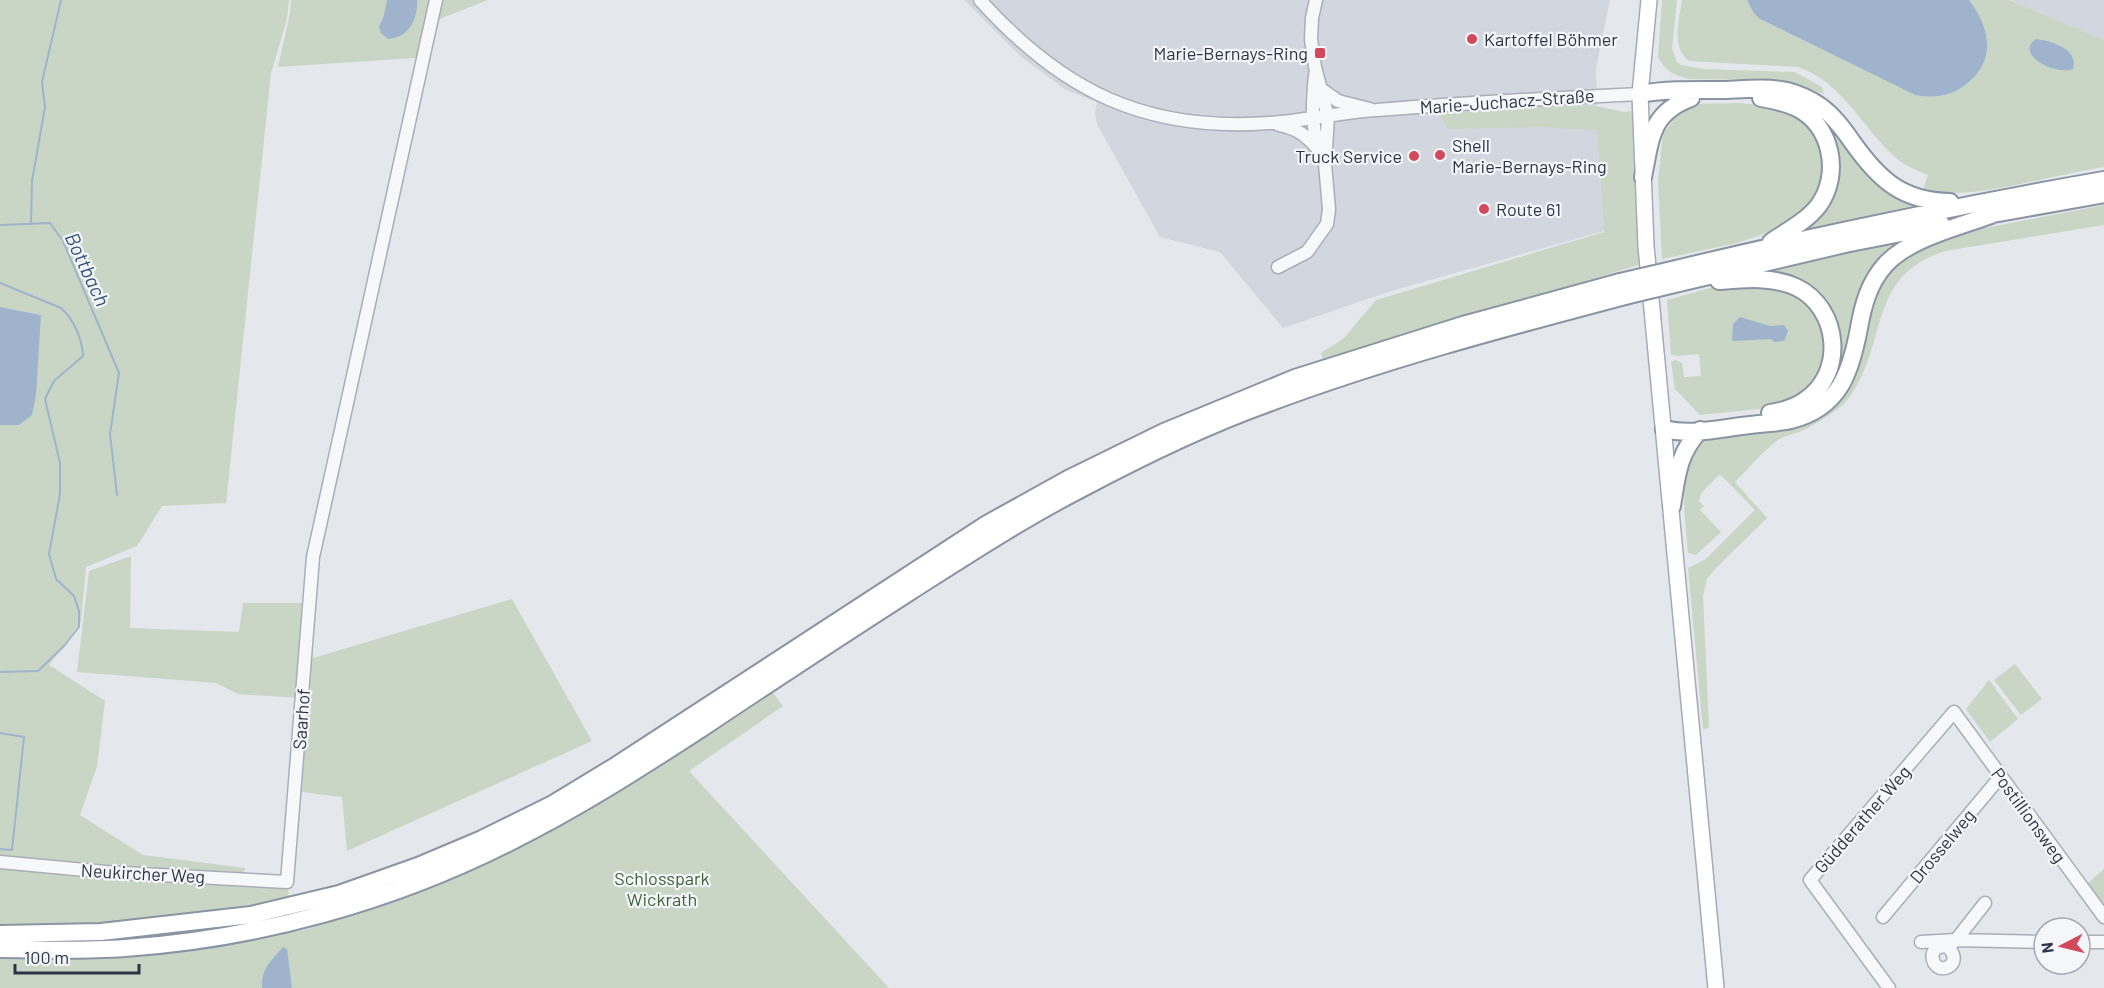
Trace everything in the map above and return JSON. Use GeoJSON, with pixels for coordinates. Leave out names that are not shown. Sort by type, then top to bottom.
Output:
{"type":"FeatureCollection","features":[{"type":"Feature","properties":{"kind":"highway"},"geometry":{"type":"LineString","coordinates":[[1640,94],[1663,90],[1763,89],[1786,91],[1803,96],[1832,116],[1871,167],[1892,186],[1919,199],[1986,208]]}},
{"type":"Feature","properties":{"kind":"highway"},"geometry":{"type":"LineString","coordinates":[[1640,94],[1663,98],[1760,98],[1788,104],[1809,117],[1819,127],[1827,141],[1831,156],[1832,171],[1825,196],[1810,215],[1762,248]]}},
{"type":"Feature","properties":{"kind":"highway"},"geometry":{"type":"LineString","coordinates":[[1643,177],[1655,126],[1668,109],[1691,98]]}},
{"type":"Feature","properties":{"kind":"highway"},"geometry":{"type":"LineString","coordinates":[[0,949],[123,948],[178,943],[252,922],[315,908],[339,894],[418,866],[482,839],[551,805],[673,729],[987,524],[1068,479],[1164,432],[1295,378],[1463,325],[1678,276],[1845,244],[2104,180]]}},
{"type":"Feature","properties":{"kind":"highway"},"geometry":{"type":"LineString","coordinates":[[1678,276],[1762,248],[1986,208],[2104,194]]}},
{"type":"Feature","properties":{"kind":"highway"},"geometry":{"type":"LineString","coordinates":[[1664,429],[1677,432],[1789,420],[1808,414],[1826,402],[1845,380],[1855,350],[1861,316],[1869,290],[1884,266],[1905,247],[1986,208]]}},
{"type":"Feature","properties":{"kind":"highway"},"geometry":{"type":"LineString","coordinates":[[1664,429],[1676,423],[1786,410],[1806,400],[1820,386],[1829,370],[1834,346],[1829,322],[1824,312],[1813,299],[1797,288],[1772,280],[1678,276]]}},
{"type":"Feature","properties":{"kind":"highway"},"geometry":{"type":"LineString","coordinates":[[1672,506],[1681,457],[1700,430]]}},
{"type":"Feature","properties":{"kind":"highway"},"geometry":{"type":"LineString","coordinates":[[0,934],[101,932],[252,922]]}},
{"type":"Feature","properties":{"kind":"main road"},"geometry":{"type":"LineString","coordinates":[[1649,0],[1640,94],[1646,246],[1716,988]]}},
{"type":"Feature","properties":{"kind":"street","name":"Saarhof"},"geometry":{"type":"LineString","coordinates":[[287,882],[313,557],[436,0]]}},
{"type":"Feature","properties":{"kind":"street","name":"Marie-Juchacz-Straße"},"geometry":{"type":"LineString","coordinates":[[980,0],[1047,64],[1083,87],[1131,108],[1172,119],[1231,124],[1269,123],[1374,110],[1640,94]]}},
{"type":"Feature","properties":{"kind":"street"},"geometry":{"type":"LineString","coordinates":[[1278,267],[1307,252],[1326,224],[1329,209],[1325,164],[1328,117],[1315,67],[1311,39],[1316,0]]}},
{"type":"Feature","properties":{"kind":"street"},"geometry":{"type":"LineString","coordinates":[[1315,67],[1312,118],[1318,149],[1325,164]]}},
{"type":"Feature","properties":{"kind":"street","name":"Marie-Juchacz-Straße"},"geometry":{"type":"LineString","coordinates":[[1321,89],[1338,101],[1374,110]]}},
{"type":"Feature","properties":{"kind":"street","name":"Marie-Juchacz-Straße"},"geometry":{"type":"LineString","coordinates":[[1269,123],[1306,134],[1318,149]]}},
{"type":"Feature","properties":{"kind":"street","name":"Postillionsweg"},"geometry":{"type":"LineString","coordinates":[[1954,712],[2104,917]]}},
{"type":"Feature","properties":{"kind":"street","name":"Güdderather Weg"},"geometry":{"type":"LineString","coordinates":[[1889,988],[1810,880],[1954,712]]}},
{"type":"Feature","properties":{"kind":"street","name":"Drosselweg"},"geometry":{"type":"LineString","coordinates":[[1883,917],[2001,776]]}},
{"type":"Feature","properties":{"kind":"street","name":"Neukircher Weg"},"geometry":{"type":"LineString","coordinates":[[0,862],[106,872],[287,882]]}},
{"type":"Feature","properties":{"kind":"street"},"geometry":{"type":"LineString","coordinates":[[1952,944],[1985,903]]}},
{"type":"Feature","properties":{"kind":"street"},"geometry":{"type":"LineString","coordinates":[[1921,942],[1952,944],[2032,942]]}},
{"type":"Feature","properties":{"kind":"shaded area"},"geometry":{"type":"Polygon","coordinates":[[[964,0],[1610,0],[1596,68],[1597,130],[1604,231],[1388,292],[1283,328],[1220,252],[1160,237],[1098,126],[1095,114],[1097,102],[1066,90],[1020,56],[964,0]]]}},
{"type":"Feature","properties":{"kind":"shaded area"},"geometry":{"type":"Polygon","coordinates":[[[2010,0],[2104,0],[2104,40],[2020,5],[2010,0]]]}},
{"type":"Feature","properties":{"kind":"green space","name":"Schlosspark Wickrath"},"geometry":{"type":"Polygon","coordinates":[[[0,0],[289,0],[287,19],[271,73],[226,503],[162,506],[137,546],[86,567],[81,622],[49,665],[105,701],[97,766],[80,815],[143,855],[245,868],[242,878],[287,882],[292,919],[297,932],[431,887],[544,836],[611,798],[771,690],[783,706],[689,771],[889,988],[0,988],[0,425],[19,424],[41,315],[0,307],[0,0]]]}},
{"type":"Feature","properties":{"kind":"green space"},"geometry":{"type":"Polygon","coordinates":[[[291,0],[488,0],[437,20],[429,57],[278,67],[291,0]]]}},
{"type":"Feature","properties":{"kind":"green space"},"geometry":{"type":"Polygon","coordinates":[[[1662,0],[1677,0],[1672,49],[1677,62],[1681,65],[1704,69],[1795,72],[1822,87],[1824,94],[1790,82],[1690,79],[1671,72],[1658,57],[1662,0]]]}},
{"type":"Feature","properties":{"kind":"green space"},"geometry":{"type":"Polygon","coordinates":[[[1682,0],[1747,0],[1754,14],[1760,19],[1915,95],[1928,97],[1941,96],[1959,89],[1975,77],[1982,67],[1986,56],[1986,34],[1969,0],[2009,0],[2104,40],[2104,167],[1990,190],[1922,192],[1928,175],[1895,157],[1840,94],[1814,74],[1798,67],[1689,61],[1683,55],[1678,41],[1682,0]]]}},
{"type":"Feature","properties":{"kind":"green space"},"geometry":{"type":"Polygon","coordinates":[[[1797,96],[1920,204],[1794,233],[1822,209],[1824,129],[1797,96]]]}},
{"type":"Feature","properties":{"kind":"green space"},"geometry":{"type":"Polygon","coordinates":[[[1739,103],[1773,106],[1792,111],[1809,124],[1820,140],[1826,166],[1813,206],[1784,225],[1761,235],[1737,243],[1662,259],[1658,181],[1663,134],[1673,121],[1667,115],[1685,104],[1739,103]]]}},
{"type":"Feature","properties":{"kind":"green space"},"geometry":{"type":"Polygon","coordinates":[[[1570,105],[1632,111],[1635,121],[1642,264],[1323,359],[1321,353],[1343,339],[1376,300],[1604,232],[1597,130],[1538,127],[1448,129],[1440,115],[1507,108],[1570,105]]]}},
{"type":"Feature","properties":{"kind":"green space"},"geometry":{"type":"Polygon","coordinates":[[[2104,205],[2104,225],[1945,251],[1920,262],[1902,277],[1890,294],[1870,355],[1861,377],[1846,402],[1808,428],[1778,440],[1735,482],[1767,518],[1707,579],[1703,596],[1709,728],[1703,729],[1688,568],[1706,559],[1755,510],[1720,474],[1702,492],[1699,501],[1704,506],[1700,510],[1721,532],[1696,555],[1688,553],[1684,508],[1686,473],[1702,438],[1822,412],[1871,304],[1898,259],[1944,236],[2104,205]]]}},
{"type":"Feature","properties":{"kind":"green space"},"geometry":{"type":"Polygon","coordinates":[[[1909,240],[1891,256],[1844,377],[1800,414],[1783,415],[1827,382],[1822,304],[1755,274],[1909,240]]]}},
{"type":"Feature","properties":{"kind":"green space"},"geometry":{"type":"Polygon","coordinates":[[[1748,284],[1794,292],[1821,317],[1827,362],[1815,386],[1779,407],[1700,415],[1675,389],[1671,362],[1675,360],[1682,363],[1684,377],[1701,376],[1699,354],[1671,355],[1667,300],[1710,288],[1748,284]]]}},
{"type":"Feature","properties":{"kind":"green space"},"geometry":{"type":"Polygon","coordinates":[[[131,556],[130,628],[239,632],[243,603],[308,603],[299,698],[238,694],[216,683],[77,672],[89,571],[131,556]]]}},
{"type":"Feature","properties":{"kind":"green space"},"geometry":{"type":"Polygon","coordinates":[[[512,599],[592,741],[347,851],[342,797],[302,792],[310,659],[512,599]]]}},
{"type":"Feature","properties":{"kind":"green space"},"geometry":{"type":"Polygon","coordinates":[[[2015,664],[2042,699],[2021,715],[1994,680],[2015,664]]]}},
{"type":"Feature","properties":{"kind":"green space"},"geometry":{"type":"Polygon","coordinates":[[[1989,680],[2018,719],[1990,742],[1966,709],[1989,680]]]}},
{"type":"Feature","properties":{"kind":"green space"},"geometry":{"type":"Polygon","coordinates":[[[2104,869],[2104,907],[2087,884],[2104,869]]]}},
{"type":"Feature","properties":{"kind":"water"},"geometry":{"type":"Polygon","coordinates":[[[387,0],[417,0],[416,14],[411,26],[402,35],[388,39],[381,33],[379,27],[387,0]]]}},
{"type":"Feature","properties":{"kind":"water"},"geometry":{"type":"Polygon","coordinates":[[[1747,0],[1969,0],[1986,33],[1986,56],[1975,77],[1959,89],[1941,96],[1915,95],[1760,19],[1754,14],[1747,0]]]}},
{"type":"Feature","properties":{"kind":"water"},"geometry":{"type":"Polygon","coordinates":[[[2036,39],[2056,44],[2068,51],[2074,62],[2073,69],[2048,67],[2033,57],[2030,51],[2031,45],[2036,39]]]}},
{"type":"Feature","properties":{"kind":"water"},"geometry":{"type":"Polygon","coordinates":[[[0,307],[41,315],[36,395],[32,415],[19,425],[0,425],[0,307]]]}},
{"type":"Feature","properties":{"kind":"water"},"geometry":{"type":"Polygon","coordinates":[[[1740,317],[1770,326],[1784,325],[1788,331],[1784,341],[1774,342],[1771,339],[1732,341],[1733,324],[1740,317]]]}},
{"type":"Feature","properties":{"kind":"water"},"geometry":{"type":"Polygon","coordinates":[[[283,947],[287,949],[292,988],[262,988],[265,970],[283,947]]]}},
{"type":"Feature","properties":{"kind":"waterway","name":"Bottbach"},"geometry":{"type":"LineString","coordinates":[[31,224],[32,181],[45,107],[42,82],[61,0]]}},
{"type":"Feature","properties":{"kind":"waterway","name":"Bottbach"},"geometry":{"type":"LineString","coordinates":[[0,225],[50,223],[63,241],[119,373],[110,434],[117,495]]}},
{"type":"Feature","properties":{"kind":"waterway"},"geometry":{"type":"LineString","coordinates":[[0,283],[61,308],[70,318],[76,330],[83,356],[54,381],[45,399],[60,463],[60,494],[49,554],[56,579],[74,596],[79,611],[79,627],[64,646],[38,671],[0,672]]}},
{"type":"Feature","properties":{"kind":"waterway"},"geometry":{"type":"LineString","coordinates":[[0,733],[24,737],[12,850],[0,849]]}},
{"type":"Feature","properties":{"kind":"place","name":"Kartoffel Böhmer"},"geometry":{"type":"Point","coordinates":[1472,39]}},
{"type":"Feature","properties":{"kind":"place","name":"Marie-Bernays-Ring"},"geometry":{"type":"Point","coordinates":[1320,53]}},
{"type":"Feature","properties":{"kind":"place","name":"Shell Marie-Bernays-Ring"},"geometry":{"type":"Point","coordinates":[1440,155]}},
{"type":"Feature","properties":{"kind":"place","name":"Truck Service"},"geometry":{"type":"Point","coordinates":[1414,156]}},
{"type":"Feature","properties":{"kind":"place","name":"Route 61"},"geometry":{"type":"Point","coordinates":[1484,209]}}]}
